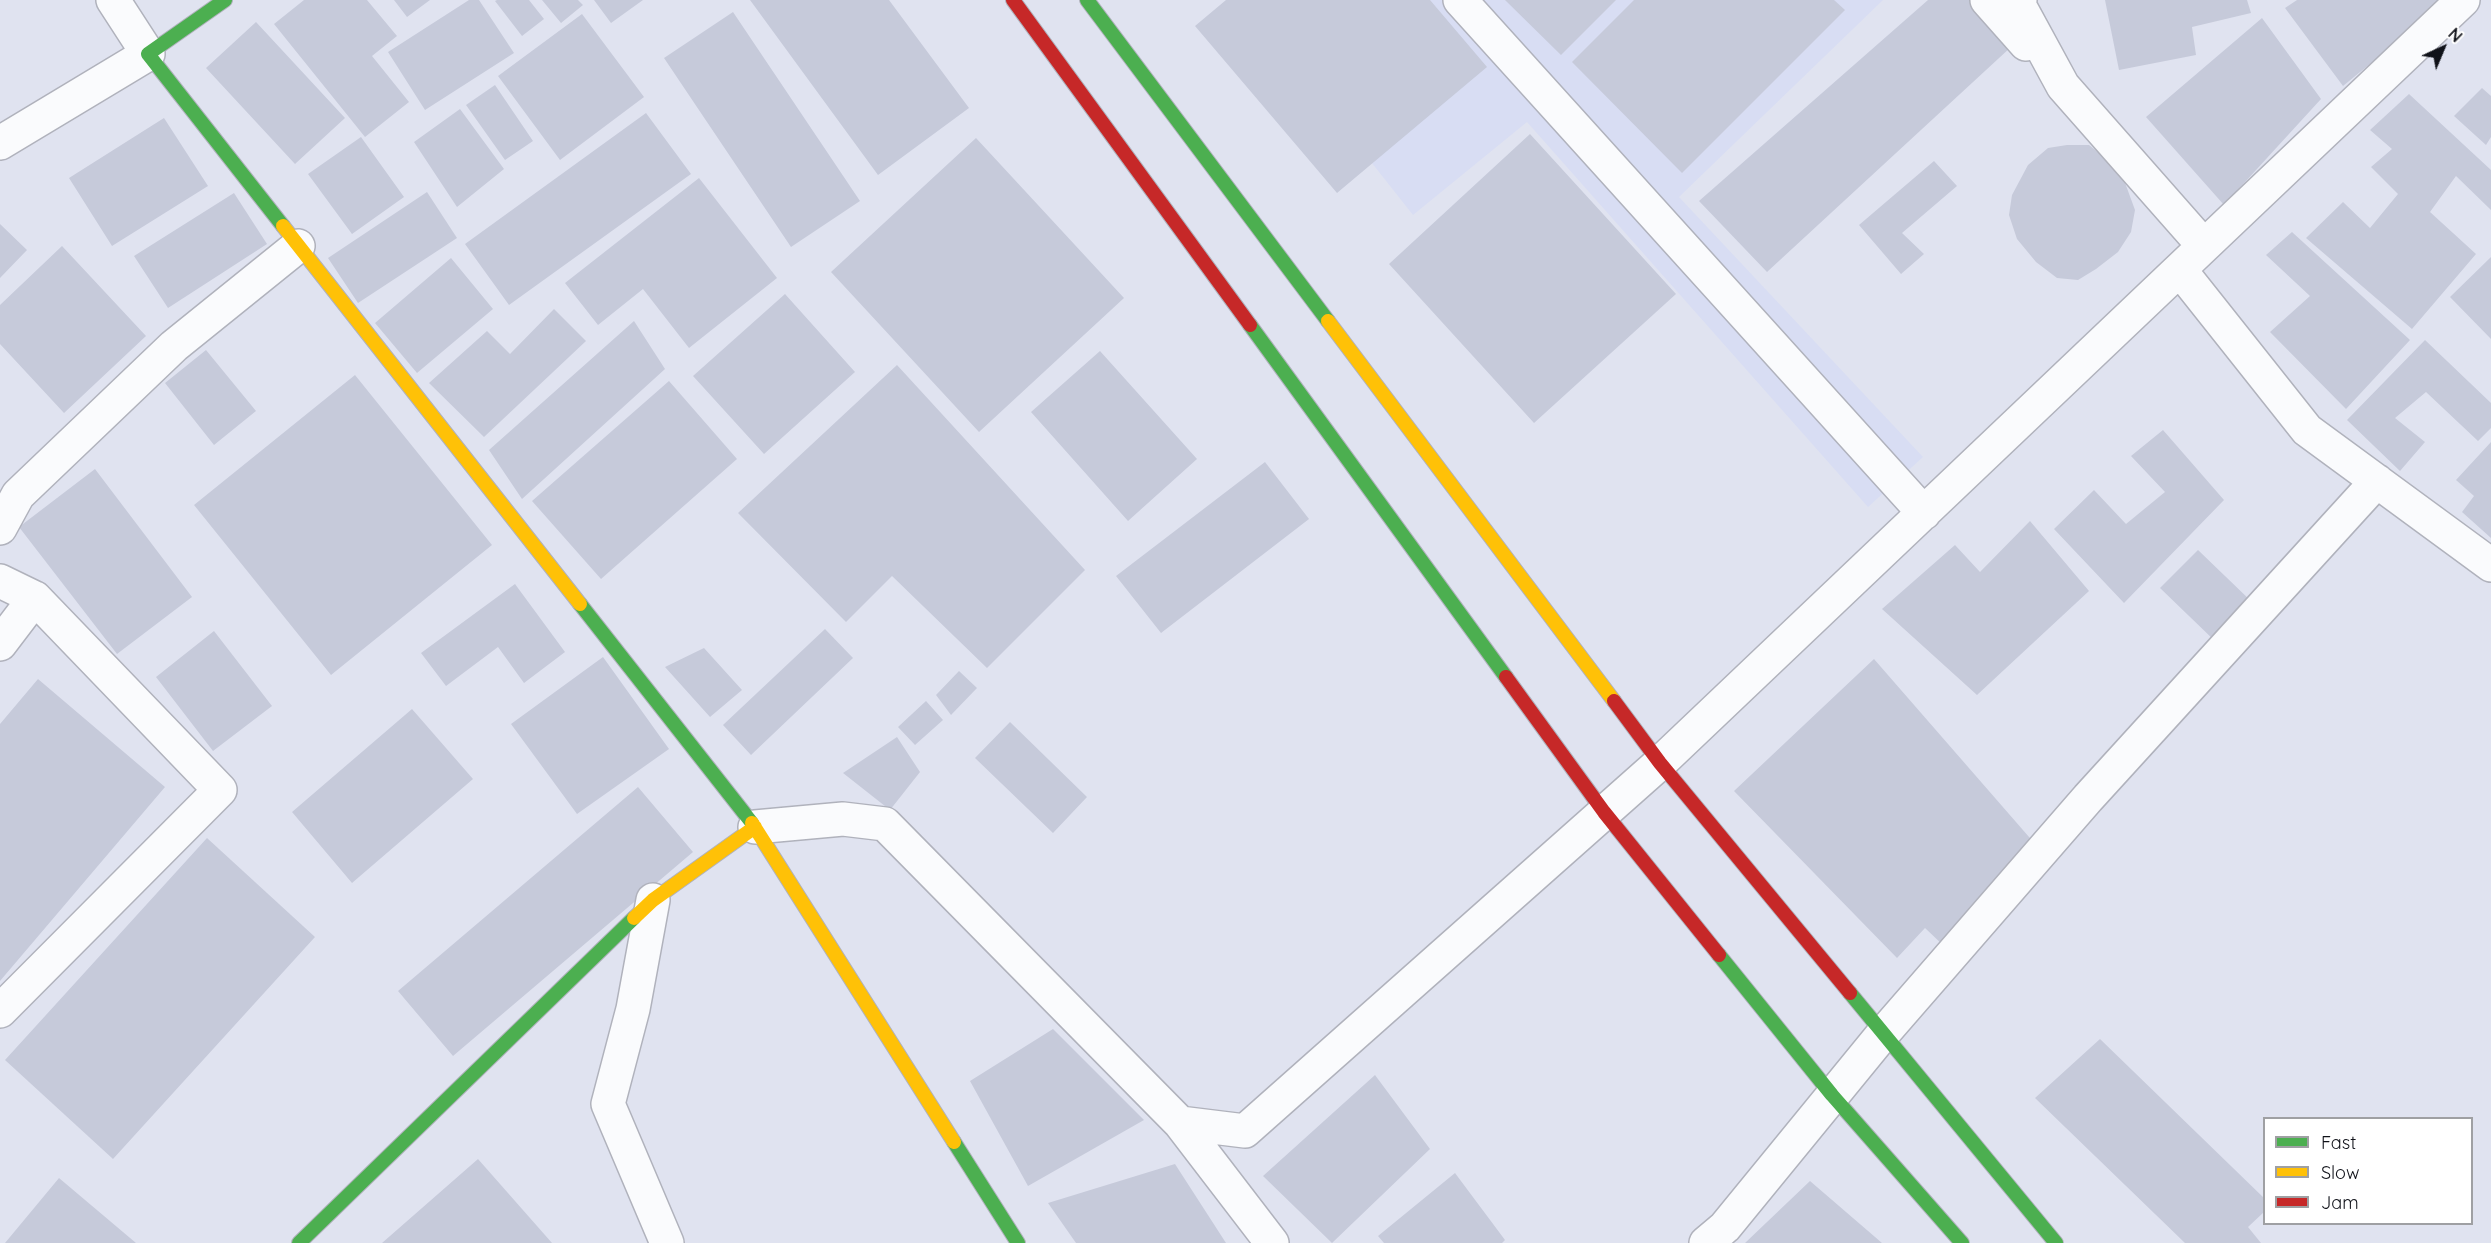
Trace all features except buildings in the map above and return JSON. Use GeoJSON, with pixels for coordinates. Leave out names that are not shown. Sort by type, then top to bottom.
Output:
{"type":"FeatureCollection","features":[{"type":"Feature","properties":{"kind":"street"},"geometry":{"type":"LineString","coordinates":[[113,0],[148,54],[755,827],[1017,1243]]}},
{"type":"Feature","properties":{"kind":"street"},"geometry":{"type":"LineString","coordinates":[[0,143],[148,54],[225,0]]}},
{"type":"Feature","properties":{"kind":"street"},"geometry":{"type":"LineString","coordinates":[[1013,0],[1604,812],[1832,1095],[1962,1243]]}},
{"type":"Feature","properties":{"kind":"street"},"geometry":{"type":"LineString","coordinates":[[1087,0],[1660,763],[1882,1035],[1963,1128],[2056,1243]]}},
{"type":"Feature","properties":{"kind":"street"},"geometry":{"type":"LineString","coordinates":[[1460,0],[1924,513]]}},
{"type":"Feature","properties":{"kind":"street"},"geometry":{"type":"LineString","coordinates":[[1987,0],[2204,246]]}},
{"type":"Feature","properties":{"kind":"street"},"geometry":{"type":"LineString","coordinates":[[2020,0],[2019,5],[2063,86]]}},
{"type":"Feature","properties":{"kind":"street"},"geometry":{"type":"LineString","coordinates":[[1180,1123],[1245,1131],[1660,763],[2463,0]]}},
{"type":"Feature","properties":{"kind":"street"},"geometry":{"type":"LineString","coordinates":[[0,528],[18,495],[174,346],[298,246]]}},
{"type":"Feature","properties":{"kind":"street"},"geometry":{"type":"LineString","coordinates":[[2180,270],[2307,430],[2491,565]]}},
{"type":"Feature","properties":{"kind":"street"},"geometry":{"type":"LineString","coordinates":[[1706,1243],[1725,1227],[1882,1035],[2088,798],[2377,481]]}},
{"type":"Feature","properties":{"kind":"street"},"geometry":{"type":"LineString","coordinates":[[0,581],[35,598],[220,789],[0,1011]]}},
{"type":"Feature","properties":{"kind":"street"},"geometry":{"type":"LineString","coordinates":[[0,644],[35,598]]}},
{"type":"Feature","properties":{"kind":"street"},"geometry":{"type":"LineString","coordinates":[[299,1243],[653,900],[755,827],[843,819],[885,824],[1180,1123],[1272,1243]]}},
{"type":"Feature","properties":{"kind":"street"},"geometry":{"type":"LineString","coordinates":[[653,900],[633,1009],[608,1104],[667,1243]]}},
{"type":"Feature","properties":{"kind":"shaded area"},"geometry":{"type":"Polygon","coordinates":[[[1243,0],[1883,0],[1679,197],[1923,457],[1868,507],[1527,122],[1413,215],[1243,0]]]}},
{"type":"Feature","properties":{"kind":"traffic: fast"},"geometry":{"type":"LineString","coordinates":[[225,0],[148,54],[283,226]]}},
{"type":"Feature","properties":{"kind":"traffic: fast"},"geometry":{"type":"LineString","coordinates":[[1087,0],[1328,321]]}},
{"type":"Feature","properties":{"kind":"traffic: fast"},"geometry":{"type":"LineString","coordinates":[[1250,325],[1506,677]]}},
{"type":"Feature","properties":{"kind":"traffic: fast"},"geometry":{"type":"LineString","coordinates":[[580,604],[752,823]]}},
{"type":"Feature","properties":{"kind":"traffic: fast"},"geometry":{"type":"LineString","coordinates":[[299,1243],[634,918]]}},
{"type":"Feature","properties":{"kind":"traffic: fast"},"geometry":{"type":"LineString","coordinates":[[1719,955],[1832,1095],[1962,1243]]}},
{"type":"Feature","properties":{"kind":"traffic: fast"},"geometry":{"type":"LineString","coordinates":[[1850,993],[2056,1243]]}},
{"type":"Feature","properties":{"kind":"traffic: fast"},"geometry":{"type":"LineString","coordinates":[[954,1142],[1018,1243]]}},
{"type":"Feature","properties":{"kind":"traffic: slow"},"geometry":{"type":"LineString","coordinates":[[283,226],[580,604]]}},
{"type":"Feature","properties":{"kind":"traffic: slow"},"geometry":{"type":"LineString","coordinates":[[1328,321],[1614,701]]}},
{"type":"Feature","properties":{"kind":"traffic: slow"},"geometry":{"type":"LineString","coordinates":[[752,823],[954,1142]]}},
{"type":"Feature","properties":{"kind":"traffic: slow"},"geometry":{"type":"LineString","coordinates":[[634,918],[653,900],[755,827]]}},
{"type":"Feature","properties":{"kind":"traffic: jam"},"geometry":{"type":"LineString","coordinates":[[1013,0],[1250,325]]}},
{"type":"Feature","properties":{"kind":"traffic: jam"},"geometry":{"type":"LineString","coordinates":[[1506,677],[1604,812],[1719,955]]}},
{"type":"Feature","properties":{"kind":"traffic: jam"},"geometry":{"type":"LineString","coordinates":[[1614,701],[1660,763],[1850,993]]}}]}
